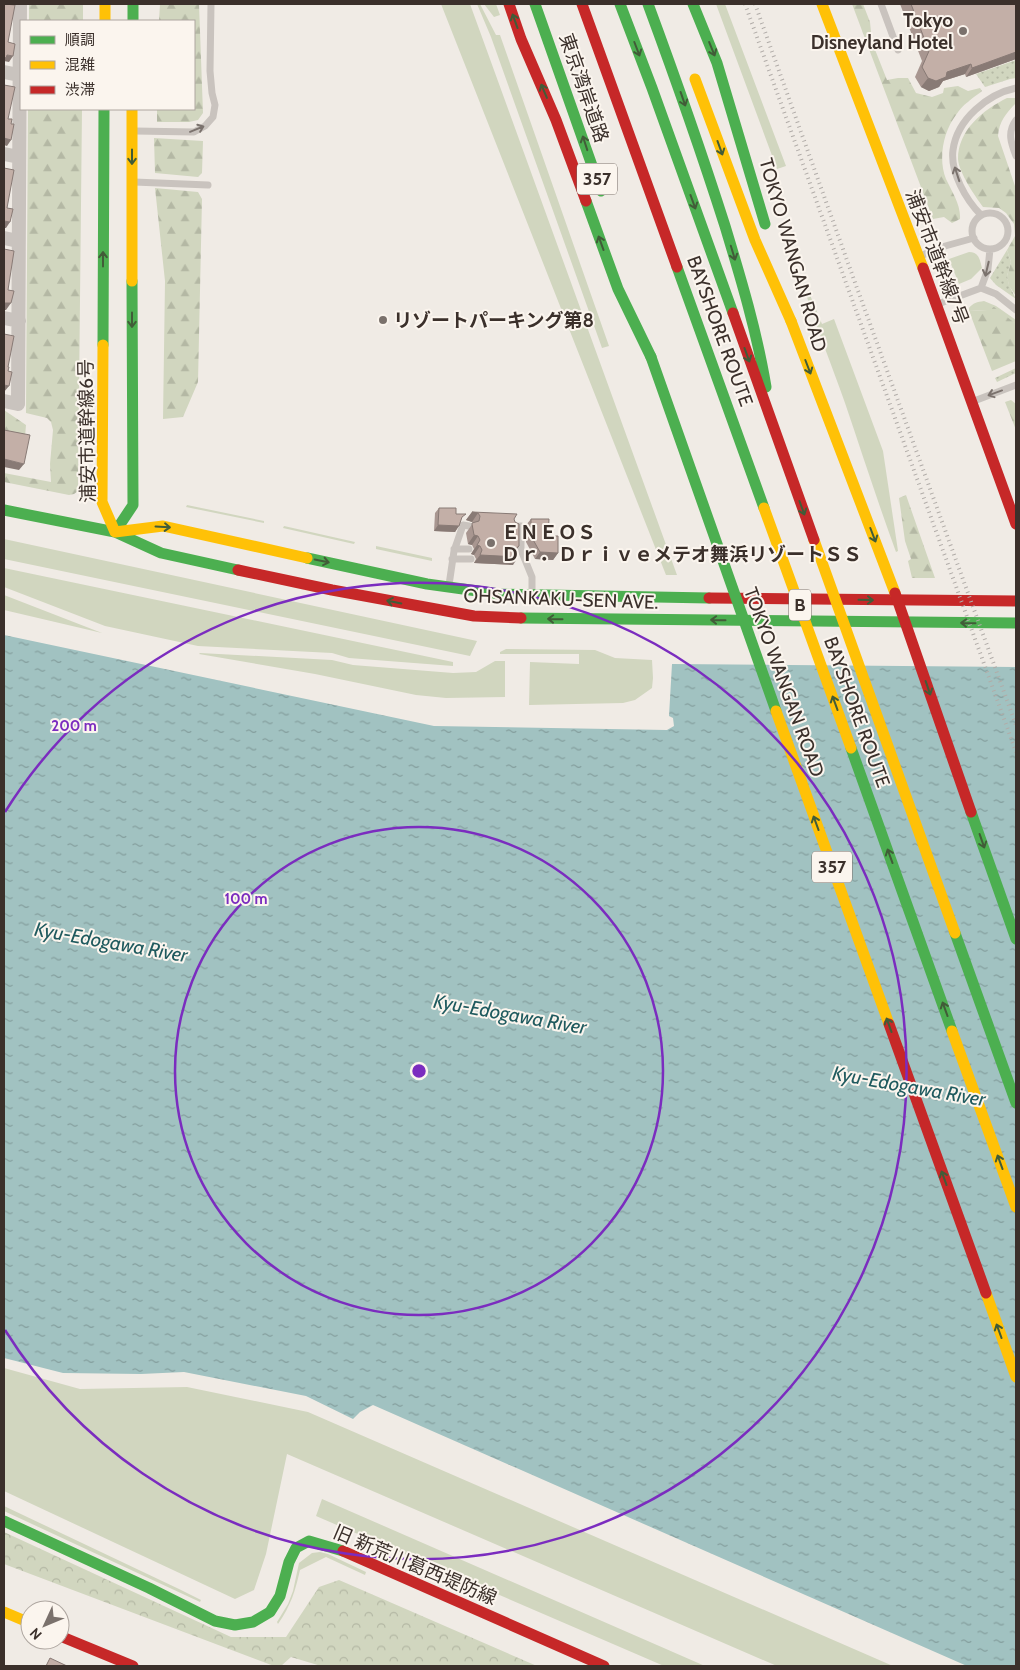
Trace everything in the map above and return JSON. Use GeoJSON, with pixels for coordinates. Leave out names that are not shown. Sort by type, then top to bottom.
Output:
{"type":"FeatureCollection","features":[{"type":"Feature","properties":{"kind":"main road"},"geometry":{"type":"LineString","coordinates":[[105,4],[105,20]]}},
{"type":"Feature","properties":{"kind":"main road"},"geometry":{"type":"LineString","coordinates":[[133,4],[133,20]]}},
{"type":"Feature","properties":{"kind":"main road","name":"TOKYO WANGAN ROAD"},"geometry":{"type":"LineString","coordinates":[[509,4],[521,39],[556,120],[618,289],[651,357],[734,594],[1016,1376]]}},
{"type":"Feature","properties":{"kind":"main road","name":"東京湾岸道路"},"geometry":{"type":"LineString","coordinates":[[535,4],[575,114],[603,199]]}},
{"type":"Feature","properties":{"kind":"main road","name":"BAYSHORE ROUTE"},"geometry":{"type":"LineString","coordinates":[[582,4],[1016,1208]]}},
{"type":"Feature","properties":{"kind":"main road","name":"BAYSHORE ROUTE"},"geometry":{"type":"LineString","coordinates":[[620,4],[652,88],[1016,1103]]}},
{"type":"Feature","properties":{"kind":"main road"},"geometry":{"type":"LineString","coordinates":[[648,4],[706,164],[742,282],[760,348],[772,423]]}},
{"type":"Feature","properties":{"kind":"main road","name":"TOKYO WANGAN ROAD"},"geometry":{"type":"LineString","coordinates":[[693,4],[717,63],[769,235]]}},
{"type":"Feature","properties":{"kind":"main road","name":"浦安市道幹線7号"},"geometry":{"type":"LineString","coordinates":[[822,4],[937,304],[1016,524]]}},
{"type":"Feature","properties":{"kind":"main road"},"geometry":{"type":"LineString","coordinates":[[690,66],[755,240],[791,321]]}},
{"type":"Feature","properties":{"kind":"main road","name":"浦安市道幹線6号"},"geometry":{"type":"LineString","coordinates":[[104,110],[102,502],[115,532]]}},
{"type":"Feature","properties":{"kind":"main road"},"geometry":{"type":"LineString","coordinates":[[115,532],[133,505],[132,110]]}},
{"type":"Feature","properties":{"kind":"main road","name":"TOKYO WANGAN ROAD"},"geometry":{"type":"LineString","coordinates":[[773,252],[791,321],[886,568],[1016,939]]}},
{"type":"Feature","properties":{"kind":"main road","name":"357"},"geometry":{"type":"LineString","coordinates":[[636,302],[651,357]]}},
{"type":"Feature","properties":{"kind":"main road","name":"OHSANKAKU-SEN AVE."},"geometry":{"type":"LineString","coordinates":[[4,510],[115,532],[161,553],[332,590],[474,616],[1016,623]]}},
{"type":"Feature","properties":{"kind":"main road","name":"OHSANKAKU-SEN AVE."},"geometry":{"type":"LineString","coordinates":[[115,532],[163,526],[427,584],[499,594],[1016,601]]}},
{"type":"Feature","properties":{"kind":"main road","name":"旧 新荒川葛西堤防線"},"geometry":{"type":"LineString","coordinates":[[4,1521],[149,1588],[215,1621],[235,1625],[253,1622],[270,1612],[280,1596],[289,1562],[296,1548],[309,1541],[337,1548],[604,1666]]}},
{"type":"Feature","properties":{"kind":"main road"},"geometry":{"type":"LineString","coordinates":[[4,1612],[20,1619]]}},
{"type":"Feature","properties":{"kind":"main road"},"geometry":{"type":"LineString","coordinates":[[70,1640],[133,1666]]}},
{"type":"Feature","properties":{"kind":"street"},"geometry":{"type":"LineString","coordinates":[[4,401],[18,404],[20,4]]}},
{"type":"Feature","properties":{"kind":"street"},"geometry":{"type":"LineString","coordinates":[[4,72],[19,75]]}},
{"type":"Feature","properties":{"kind":"street"},"geometry":{"type":"LineString","coordinates":[[4,154],[19,157]]}},
{"type":"Feature","properties":{"kind":"street"},"geometry":{"type":"LineString","coordinates":[[4,238],[18,240]]}},
{"type":"Feature","properties":{"kind":"street"},"geometry":{"type":"LineString","coordinates":[[4,318],[19,321]]}},
{"type":"Feature","properties":{"kind":"lane"},"geometry":{"type":"LineString","coordinates":[[132,131],[194,132],[205,126],[213,117],[215,105],[210,71],[211,4]]}},
{"type":"Feature","properties":{"kind":"lane"},"geometry":{"type":"LineString","coordinates":[[881,4],[898,50]]}},
{"type":"Feature","properties":{"kind":"lane"},"geometry":{"type":"LineString","coordinates":[[982,215],[975,209],[960,184],[953,160],[953,148],[962,127],[981,105],[1001,93],[1016,88]]}},
{"type":"Feature","properties":{"kind":"lane"},"geometry":{"type":"LineString","coordinates":[[1016,120],[1011,126],[1010,139],[1016,156]]}},
{"type":"Feature","properties":{"kind":"lane"},"geometry":{"type":"LineString","coordinates":[[132,182],[208,185]]}},
{"type":"Feature","properties":{"kind":"lane"},"geometry":{"type":"LineString","coordinates":[[993,213],[998,215],[1006,224],[1007,235],[1001,245],[990,249],[980,246],[974,238],[972,228],[977,218],[982,215],[993,213]]}},
{"type":"Feature","properties":{"kind":"lane"},"geometry":{"type":"LineString","coordinates":[[918,257],[938,248],[974,238]]}},
{"type":"Feature","properties":{"kind":"lane"},"geometry":{"type":"LineString","coordinates":[[981,288],[988,269],[990,249]]}},
{"type":"Feature","properties":{"kind":"lane"},"geometry":{"type":"LineString","coordinates":[[937,304],[981,288],[996,294],[1016,310]]}},
{"type":"Feature","properties":{"kind":"lane"},"geometry":{"type":"LineString","coordinates":[[973,401],[1016,385]]}},
{"type":"Feature","properties":{"kind":"lane"},"geometry":{"type":"LineString","coordinates":[[448,588],[454,549],[463,525],[469,526]]}},
{"type":"Feature","properties":{"kind":"lane"},"geometry":{"type":"LineString","coordinates":[[513,526],[521,526],[521,560],[532,577],[532,595]]}},
{"type":"Feature","properties":{"kind":"lane"},"geometry":{"type":"LineString","coordinates":[[459,535],[468,535]]}},
{"type":"Feature","properties":{"kind":"lane"},"geometry":{"type":"LineString","coordinates":[[513,536],[521,536]]}},
{"type":"Feature","properties":{"kind":"lane"},"geometry":{"type":"LineString","coordinates":[[454,549],[469,549]]}},
{"type":"Feature","properties":{"kind":"lane"},"geometry":{"type":"LineString","coordinates":[[513,550],[521,550]]}},
{"type":"Feature","properties":{"kind":"lane"},"geometry":{"type":"LineString","coordinates":[[452,559],[471,559]]}},
{"type":"Feature","properties":{"kind":"green space"},"geometry":{"type":"Polygon","coordinates":[[[29,4],[83,4],[83,20],[29,20],[29,4]]]}},
{"type":"Feature","properties":{"kind":"green space"},"geometry":{"type":"Polygon","coordinates":[[[160,4],[199,4],[203,113],[198,120],[189,122],[157,122],[157,110],[195,110],[195,20],[159,20],[160,4]]]}},
{"type":"Feature","properties":{"kind":"green space"},"geometry":{"type":"Polygon","coordinates":[[[441,4],[470,4],[677,575],[666,575],[441,4]]]}},
{"type":"Feature","properties":{"kind":"green space"},"geometry":{"type":"Polygon","coordinates":[[[477,4],[480,4],[496,35],[500,35],[609,346],[602,348],[491,37],[477,4]]]}},
{"type":"Feature","properties":{"kind":"green space"},"geometry":{"type":"Polygon","coordinates":[[[484,4],[496,4],[500,15],[494,17],[484,4]]]}},
{"type":"Feature","properties":{"kind":"green space"},"geometry":{"type":"Polygon","coordinates":[[[716,4],[725,4],[786,166],[777,169],[716,4]]]}},
{"type":"Feature","properties":{"kind":"green space"},"geometry":{"type":"Polygon","coordinates":[[[852,4],[863,4],[870,22],[872,42],[887,80],[908,78],[916,93],[932,97],[943,93],[944,88],[958,86],[968,91],[980,88],[982,91],[958,111],[945,137],[942,163],[946,179],[958,204],[960,214],[960,219],[952,223],[944,217],[933,219],[852,4]]]}},
{"type":"Feature","properties":{"kind":"green space"},"geometry":{"type":"Polygon","coordinates":[[[1016,60],[1016,78],[985,87],[976,74],[1016,60]]]}},
{"type":"Feature","properties":{"kind":"green space"},"geometry":{"type":"Polygon","coordinates":[[[1007,98],[1016,98],[1016,103],[1004,118],[998,136],[1016,189],[1016,296],[1009,286],[1007,276],[1011,262],[1007,250],[1015,236],[1014,224],[1006,213],[999,208],[983,207],[964,177],[958,159],[962,139],[967,130],[981,115],[1007,98]]]}},
{"type":"Feature","properties":{"kind":"green space"},"geometry":{"type":"Polygon","coordinates":[[[28,110],[82,110],[78,491],[74,494],[69,495],[4,482],[4,473],[51,482],[50,464],[53,430],[51,422],[47,418],[26,413],[28,110]]]}},
{"type":"Feature","properties":{"kind":"green space"},"geometry":{"type":"Polygon","coordinates":[[[154,138],[203,141],[202,173],[198,177],[155,173],[154,138]]]}},
{"type":"Feature","properties":{"kind":"green space"},"geometry":{"type":"Polygon","coordinates":[[[155,188],[198,192],[202,199],[198,382],[183,417],[163,419],[165,281],[155,188]]]}},
{"type":"Feature","properties":{"kind":"green space"},"geometry":{"type":"Polygon","coordinates":[[[1007,250],[1011,262],[1007,276],[1016,299],[996,285],[990,278],[1007,250]]]}},
{"type":"Feature","properties":{"kind":"green space"},"geometry":{"type":"Polygon","coordinates":[[[969,252],[977,255],[982,268],[971,279],[959,284],[949,259],[969,252]]]}},
{"type":"Feature","properties":{"kind":"green space"},"geometry":{"type":"Polygon","coordinates":[[[808,290],[822,324],[834,319],[883,451],[898,551],[896,552],[805,291],[808,290]]]}},
{"type":"Feature","properties":{"kind":"green space"},"geometry":{"type":"Polygon","coordinates":[[[984,301],[996,306],[1016,320],[1016,324],[987,310],[969,311],[969,308],[977,302],[984,301]]]}},
{"type":"Feature","properties":{"kind":"green space"},"geometry":{"type":"Polygon","coordinates":[[[994,307],[1016,324],[1016,361],[992,371],[969,311],[987,310],[994,307]]]}},
{"type":"Feature","properties":{"kind":"green space"},"geometry":{"type":"Polygon","coordinates":[[[1016,368],[1016,373],[997,382],[995,378],[1016,368]]]}},
{"type":"Feature","properties":{"kind":"green space"},"geometry":{"type":"Polygon","coordinates":[[[1011,400],[1016,404],[1016,430],[1005,402],[1011,400]]]}},
{"type":"Feature","properties":{"kind":"green space"},"geometry":{"type":"Polygon","coordinates":[[[4,410],[26,425],[25,437],[4,432],[4,410]]]}},
{"type":"Feature","properties":{"kind":"green space"},"geometry":{"type":"Polygon","coordinates":[[[906,495],[935,578],[912,578],[908,561],[911,559],[905,541],[899,498],[906,495]]]}},
{"type":"Feature","properties":{"kind":"green space"},"geometry":{"type":"Polygon","coordinates":[[[187,505],[264,521],[264,523],[186,507],[187,505]]]}},
{"type":"Feature","properties":{"kind":"green space"},"geometry":{"type":"Polygon","coordinates":[[[284,526],[355,542],[354,544],[283,528],[284,526]]]}},
{"type":"Feature","properties":{"kind":"green space"},"geometry":{"type":"Polygon","coordinates":[[[4,539],[477,641],[470,656],[4,559],[4,539]]]}},
{"type":"Feature","properties":{"kind":"green space"},"geometry":{"type":"Polygon","coordinates":[[[376,546],[432,558],[432,561],[376,549],[376,546]]]}},
{"type":"Feature","properties":{"kind":"green space"},"geometry":{"type":"Polygon","coordinates":[[[4,568],[453,662],[453,666],[349,658],[332,653],[198,646],[105,626],[4,587],[4,568]]]}},
{"type":"Feature","properties":{"kind":"green space"},"geometry":{"type":"Polygon","coordinates":[[[4,595],[102,633],[4,610],[4,595]]]}},
{"type":"Feature","properties":{"kind":"green space"},"geometry":{"type":"Polygon","coordinates":[[[506,649],[595,650],[615,658],[652,660],[652,688],[635,700],[623,703],[529,705],[530,662],[579,664],[579,654],[500,654],[500,652],[506,649]]]}},
{"type":"Feature","properties":{"kind":"green space"},"geometry":{"type":"Polygon","coordinates":[[[200,653],[332,660],[353,665],[453,673],[476,672],[495,661],[505,661],[505,697],[446,698],[416,695],[200,653]]]}},
{"type":"Feature","properties":{"kind":"green space"},"geometry":{"type":"Polygon","coordinates":[[[4,1368],[80,1389],[187,1387],[308,1412],[893,1666],[777,1666],[287,1454],[266,1554],[254,1590],[235,1599],[4,1491],[4,1368]]]}},
{"type":"Feature","properties":{"kind":"green space"},"geometry":{"type":"Polygon","coordinates":[[[322,1499],[705,1666],[664,1666],[316,1516],[322,1499]]]}},
{"type":"Feature","properties":{"kind":"green space"},"geometry":{"type":"Polygon","coordinates":[[[4,1506],[201,1600],[200,1602],[4,1511],[4,1506]]]}},
{"type":"Feature","properties":{"kind":"green space"},"geometry":{"type":"Polygon","coordinates":[[[4,1532],[231,1637],[286,1637],[319,1587],[339,1580],[537,1666],[321,1666],[291,1657],[281,1666],[274,1666],[4,1564],[4,1532]]]}},
{"type":"Feature","properties":{"kind":"green space"},"geometry":{"type":"Polygon","coordinates":[[[320,1552],[366,1572],[365,1575],[326,1557],[300,1570],[292,1598],[278,1624],[277,1622],[288,1604],[293,1591],[299,1563],[312,1553],[320,1552]]]}},
{"type":"Feature","properties":{"kind":"water","name":"Kyu-Edogawa River"},"geometry":{"type":"Polygon","coordinates":[[[4,635],[434,726],[667,730],[674,726],[673,718],[669,716],[672,664],[1016,667],[1016,1666],[967,1666],[373,1405],[360,1412],[353,1419],[306,1396],[184,1372],[141,1374],[63,1373],[4,1358],[4,635]]]}},
{"type":"Feature","properties":{"kind":"building"},"geometry":{"type":"Polygon","coordinates":[[[4,4],[15,5],[8,42],[15,44],[13,56],[7,55],[6,58],[4,57],[4,4]]]}},
{"type":"Feature","properties":{"kind":"building","name":"Tokyo Disneyland Hotel"},"geometry":{"type":"Polygon","coordinates":[[[911,4],[1016,4],[1016,52],[972,68],[971,64],[947,72],[946,77],[936,81],[928,78],[922,67],[929,51],[911,4]]]}},
{"type":"Feature","properties":{"kind":"building"},"geometry":{"type":"Polygon","coordinates":[[[4,85],[15,87],[8,119],[12,119],[11,124],[14,124],[11,140],[4,138],[4,85]]]}},
{"type":"Feature","properties":{"kind":"building"},"geometry":{"type":"Polygon","coordinates":[[[4,168],[14,170],[7,208],[13,209],[10,222],[4,221],[4,168]]]}},
{"type":"Feature","properties":{"kind":"building"},"geometry":{"type":"Polygon","coordinates":[[[4,249],[14,251],[8,290],[14,291],[11,303],[5,303],[4,305],[4,249]]]}},
{"type":"Feature","properties":{"kind":"building"},"geometry":{"type":"Polygon","coordinates":[[[4,334],[14,336],[8,367],[8,371],[12,372],[9,386],[4,385],[4,334]]]}},
{"type":"Feature","properties":{"kind":"building"},"geometry":{"type":"Polygon","coordinates":[[[4,430],[30,435],[24,464],[4,459],[4,430]]]}},
{"type":"Feature","properties":{"kind":"building"},"geometry":{"type":"Polygon","coordinates":[[[439,508],[456,508],[456,514],[466,514],[462,517],[459,526],[438,525],[439,508]]]}},
{"type":"Feature","properties":{"kind":"building","name":"ＥＮＥＯＳ Ｄｒ．Ｄｒｉｖｅメテオ舞浜リゾートＳＳ"},"geometry":{"type":"Polygon","coordinates":[[[472,512],[517,514],[514,519],[519,524],[519,546],[514,552],[518,557],[480,555],[482,550],[477,545],[480,540],[478,536],[474,535],[472,523],[479,521],[480,516],[478,513],[472,512]]]}},
{"type":"Feature","properties":{"kind":"building"},"geometry":{"type":"Polygon","coordinates":[[[531,519],[549,519],[548,536],[558,536],[558,553],[540,552],[531,536],[531,519]]]}},
{"type":"Feature","properties":{"kind":"building"},"geometry":{"type":"Polygon","coordinates":[[[50,1658],[67,1666],[46,1666],[50,1658]]]}},
{"type":"Feature","properties":{"kind":"railway"},"geometry":{"type":"LineString","coordinates":[[745,4],[1016,752]]}},
{"type":"Feature","properties":{"kind":"railway"},"geometry":{"type":"LineString","coordinates":[[755,4],[1016,725]]}},
{"type":"Feature","properties":{"kind":"traffic: fast"},"geometry":{"type":"LineString","coordinates":[[133,4],[133,20]]}},
{"type":"Feature","properties":{"kind":"traffic: fast"},"geometry":{"type":"LineString","coordinates":[[535,4],[601,191]]}},
{"type":"Feature","properties":{"kind":"traffic: fast"},"geometry":{"type":"LineString","coordinates":[[620,4],[733,313]]}},
{"type":"Feature","properties":{"kind":"traffic: fast"},"geometry":{"type":"LineString","coordinates":[[648,4],[688,114],[725,226],[743,286],[766,387]]}},
{"type":"Feature","properties":{"kind":"traffic: fast"},"geometry":{"type":"LineString","coordinates":[[693,4],[717,63],[765,224]]}},
{"type":"Feature","properties":{"kind":"traffic: fast"},"geometry":{"type":"LineString","coordinates":[[103,345],[104,110]]}},
{"type":"Feature","properties":{"kind":"traffic: fast"},"geometry":{"type":"LineString","coordinates":[[586,201],[618,289],[651,357]]}},
{"type":"Feature","properties":{"kind":"traffic: fast"},"geometry":{"type":"LineString","coordinates":[[677,267],[764,508]]}},
{"type":"Feature","properties":{"kind":"traffic: fast"},"geometry":{"type":"LineString","coordinates":[[115,532],[133,505],[132,281]]}},
{"type":"Feature","properties":{"kind":"traffic: fast"},"geometry":{"type":"LineString","coordinates":[[651,357],[776,711]]}},
{"type":"Feature","properties":{"kind":"traffic: fast"},"geometry":{"type":"LineString","coordinates":[[4,510],[115,532],[161,553],[238,570]]}},
{"type":"Feature","properties":{"kind":"traffic: fast"},"geometry":{"type":"LineString","coordinates":[[307,558],[427,584],[499,594],[709,598]]}},
{"type":"Feature","properties":{"kind":"traffic: fast"},"geometry":{"type":"LineString","coordinates":[[521,618],[1016,623]]}},
{"type":"Feature","properties":{"kind":"traffic: fast"},"geometry":{"type":"LineString","coordinates":[[851,748],[952,1031]]}},
{"type":"Feature","properties":{"kind":"traffic: fast"},"geometry":{"type":"LineString","coordinates":[[971,812],[1016,939]]}},
{"type":"Feature","properties":{"kind":"traffic: fast"},"geometry":{"type":"LineString","coordinates":[[955,933],[1016,1103]]}},
{"type":"Feature","properties":{"kind":"traffic: fast"},"geometry":{"type":"LineString","coordinates":[[4,1521],[149,1588],[215,1621],[235,1625],[253,1622],[270,1612],[280,1596],[289,1562],[296,1548],[309,1541],[343,1551]]}},
{"type":"Feature","properties":{"kind":"traffic: slow"},"geometry":{"type":"LineString","coordinates":[[105,4],[105,20]]}},
{"type":"Feature","properties":{"kind":"traffic: slow"},"geometry":{"type":"LineString","coordinates":[[822,4],[923,268]]}},
{"type":"Feature","properties":{"kind":"traffic: slow"},"geometry":{"type":"LineString","coordinates":[[695,79],[755,240],[791,321]]}},
{"type":"Feature","properties":{"kind":"traffic: slow"},"geometry":{"type":"LineString","coordinates":[[132,110],[132,281]]}},
{"type":"Feature","properties":{"kind":"traffic: slow"},"geometry":{"type":"LineString","coordinates":[[791,321],[895,593]]}},
{"type":"Feature","properties":{"kind":"traffic: slow"},"geometry":{"type":"LineString","coordinates":[[103,345],[102,502],[115,532]]}},
{"type":"Feature","properties":{"kind":"traffic: slow"},"geometry":{"type":"LineString","coordinates":[[764,508],[851,748]]}},
{"type":"Feature","properties":{"kind":"traffic: slow"},"geometry":{"type":"LineString","coordinates":[[115,532],[163,526],[307,558]]}},
{"type":"Feature","properties":{"kind":"traffic: slow"},"geometry":{"type":"LineString","coordinates":[[814,540],[955,933]]}},
{"type":"Feature","properties":{"kind":"traffic: slow"},"geometry":{"type":"LineString","coordinates":[[776,711],[889,1024]]}},
{"type":"Feature","properties":{"kind":"traffic: slow"},"geometry":{"type":"LineString","coordinates":[[952,1031],[1016,1207]]}},
{"type":"Feature","properties":{"kind":"traffic: slow"},"geometry":{"type":"LineString","coordinates":[[986,1293],[1016,1377]]}},
{"type":"Feature","properties":{"kind":"traffic: slow"},"geometry":{"type":"LineString","coordinates":[[4,1612],[20,1619]]}},
{"type":"Feature","properties":{"kind":"traffic: jam"},"geometry":{"type":"LineString","coordinates":[[509,4],[521,39],[556,120],[586,201]]}},
{"type":"Feature","properties":{"kind":"traffic: jam"},"geometry":{"type":"LineString","coordinates":[[582,4],[677,267]]}},
{"type":"Feature","properties":{"kind":"traffic: jam"},"geometry":{"type":"LineString","coordinates":[[923,268],[1016,524]]}},
{"type":"Feature","properties":{"kind":"traffic: jam"},"geometry":{"type":"LineString","coordinates":[[733,313],[814,540]]}},
{"type":"Feature","properties":{"kind":"traffic: jam"},"geometry":{"type":"LineString","coordinates":[[238,570],[332,590],[474,616],[521,618]]}},
{"type":"Feature","properties":{"kind":"traffic: jam"},"geometry":{"type":"LineString","coordinates":[[895,593],[971,812]]}},
{"type":"Feature","properties":{"kind":"traffic: jam"},"geometry":{"type":"LineString","coordinates":[[709,598],[1016,601]]}},
{"type":"Feature","properties":{"kind":"traffic: jam"},"geometry":{"type":"LineString","coordinates":[[889,1024],[986,1293]]}},
{"type":"Feature","properties":{"kind":"traffic: jam"},"geometry":{"type":"LineString","coordinates":[[343,1551],[604,1666]]}},
{"type":"Feature","properties":{"kind":"traffic: jam"},"geometry":{"type":"LineString","coordinates":[[70,1640],[133,1666]]}},
{"type":"Feature","properties":{"kind":"place","name":"Tokyo Disneyland Hotel"},"geometry":{"type":"Point","coordinates":[963,31]}},
{"type":"Feature","properties":{"kind":"place","name":"リゾートパーキング第8"},"geometry":{"type":"Point","coordinates":[383,320]}},
{"type":"Feature","properties":{"kind":"place","name":"ＥＮＥＯＳ Ｄｒ．Ｄｒｉｖｅメテオ舞浜リゾートＳＳ"},"geometry":{"type":"Point","coordinates":[491,543]}}]}
